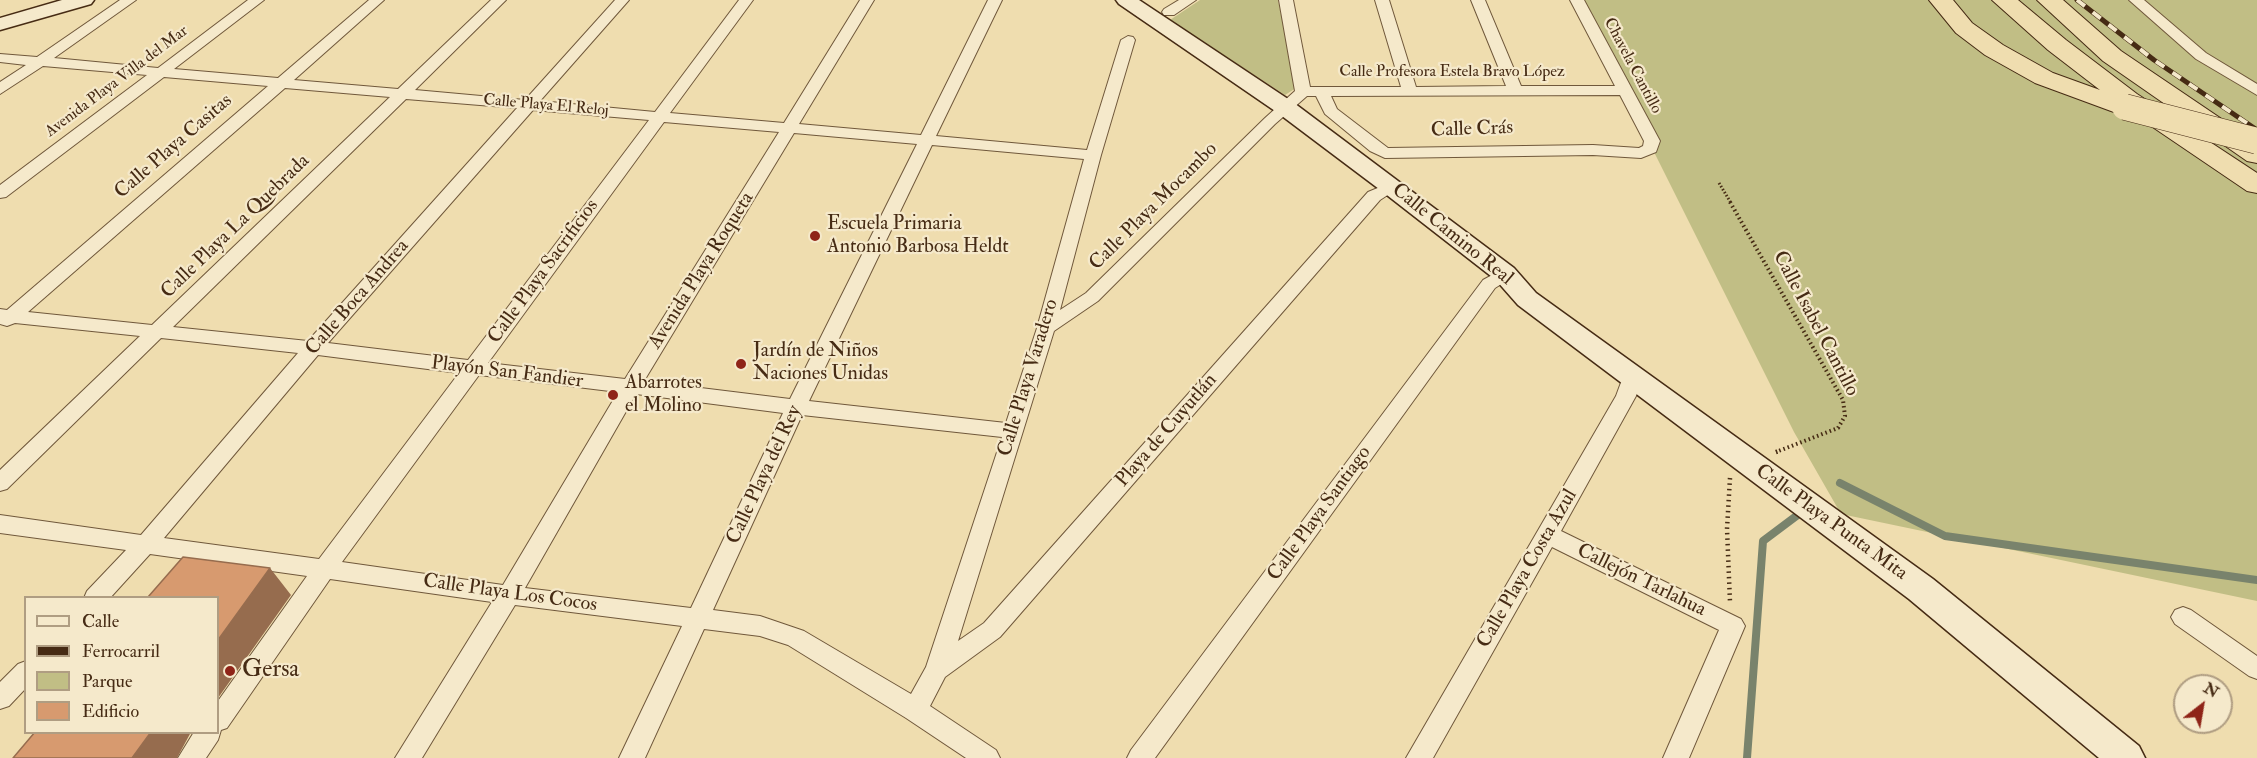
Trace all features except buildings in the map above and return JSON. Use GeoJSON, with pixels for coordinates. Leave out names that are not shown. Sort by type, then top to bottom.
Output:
{"type":"FeatureCollection","features":[{"type":"Feature","properties":{"kind":"highway"},"geometry":{"type":"LineString","coordinates":[[1941,0],[1964,28],[1994,50],[2044,78],[2125,107],[2257,141]]}},
{"type":"Feature","properties":{"kind":"highway"},"geometry":{"type":"LineString","coordinates":[[2004,0],[2057,45],[2128,99],[2257,185]]}},
{"type":"Feature","properties":{"kind":"highway"},"geometry":{"type":"LineString","coordinates":[[2049,0],[2112,56],[2257,155]]}},
{"type":"Feature","properties":{"kind":"street"},"geometry":{"type":"LineString","coordinates":[[0,13],[46,0]]}},
{"type":"Feature","properties":{"kind":"street"},"geometry":{"type":"LineString","coordinates":[[0,24],[84,0]]}},
{"type":"Feature","properties":{"kind":"street"},"geometry":{"type":"LineString","coordinates":[[0,89],[129,0]]}},
{"type":"Feature","properties":{"kind":"street","name":"Avenida Playa Villa del Mar"},"geometry":{"type":"LineString","coordinates":[[0,193],[257,0]]}},
{"type":"Feature","properties":{"kind":"street","name":"Calle Playa Casitas"},"geometry":{"type":"LineString","coordinates":[[4,319],[377,0]]}},
{"type":"Feature","properties":{"kind":"street","name":"Calle Playa La Quebrada"},"geometry":{"type":"LineString","coordinates":[[0,483],[500,0]]}},
{"type":"Feature","properties":{"kind":"street","name":"Calle Boca Andrea"},"geometry":{"type":"LineString","coordinates":[[96,596],[146,544],[314,348],[622,0]]}},
{"type":"Feature","properties":{"kind":"street","name":"Calle Playa Sacrificios"},"geometry":{"type":"LineString","coordinates":[[219,719],[325,568],[746,0]]}},
{"type":"Feature","properties":{"kind":"street","name":"Avenida Playa Roqueta"},"geometry":{"type":"LineString","coordinates":[[408,758],[509,595],[630,388],[867,0]]}},
{"type":"Feature","properties":{"kind":"street","name":"Calle Playa del Rey"},"geometry":{"type":"LineString","coordinates":[[632,758],[796,407],[995,0]]}},
{"type":"Feature","properties":{"kind":"street","name":"Calle Camino Real"},"geometry":{"type":"LineString","coordinates":[[1106,0],[1278,114]]}},
{"type":"Feature","properties":{"kind":"street","name":"Calle Camino Real"},"geometry":{"type":"LineString","coordinates":[[1126,0],[1497,279],[1527,299]]}},
{"type":"Feature","properties":{"kind":"street"},"geometry":{"type":"LineString","coordinates":[[1169,12],[1189,0]]}},
{"type":"Feature","properties":{"kind":"street"},"geometry":{"type":"LineString","coordinates":[[1278,114],[1303,92],[1286,0]]}},
{"type":"Feature","properties":{"kind":"street"},"geometry":{"type":"LineString","coordinates":[[1382,0],[1410,91]]}},
{"type":"Feature","properties":{"kind":"street"},"geometry":{"type":"LineString","coordinates":[[1478,0],[1515,90]]}},
{"type":"Feature","properties":{"kind":"street","name":"Chavela Cantillo"},"geometry":{"type":"LineString","coordinates":[[1577,0],[1652,141],[1650,149]]}},
{"type":"Feature","properties":{"kind":"street"},"geometry":{"type":"LineString","coordinates":[[2136,0],[2201,56],[2257,90]]}},
{"type":"Feature","properties":{"kind":"street","name":"Calle Playa Varadero"},"geometry":{"type":"LineString","coordinates":[[915,710],[937,670],[1014,431],[1046,328],[1092,155],[1128,40]]}},
{"type":"Feature","properties":{"kind":"street","name":"Calle Playa El Reloj"},"geometry":{"type":"LineString","coordinates":[[0,57],[1092,155]]}},
{"type":"Feature","properties":{"kind":"street","name":"Calle Profesora Estela Bravo López"},"geometry":{"type":"LineString","coordinates":[[1303,92],[1625,90]]}},
{"type":"Feature","properties":{"kind":"street","name":"Calle Crás"},"geometry":{"type":"LineString","coordinates":[[1321,92],[1330,111],[1385,153],[1525,150],[1641,153],[1650,149]]}},
{"type":"Feature","properties":{"kind":"street","name":"Calle Playa Mocambo"},"geometry":{"type":"LineString","coordinates":[[1046,328],[1092,297],[1278,114]]}},
{"type":"Feature","properties":{"kind":"street","name":"Playa de Cuyutlán"},"geometry":{"type":"LineString","coordinates":[[937,670],[992,630],[1383,192]]}},
{"type":"Feature","properties":{"kind":"street","name":"Calle Playa Santiago"},"geometry":{"type":"LineString","coordinates":[[1140,758],[1497,279]]}},
{"type":"Feature","properties":{"kind":"street","name":"Calle Playa Punta Mita"},"geometry":{"type":"LineString","coordinates":[[1527,299],[1634,377],[1739,469],[1921,589],[2126,758]]}},
{"type":"Feature","properties":{"kind":"street","name":"Playón San Fandier"},"geometry":{"type":"LineString","coordinates":[[4,319],[314,348],[630,388],[1014,431]]}},
{"type":"Feature","properties":{"kind":"street","name":"Calle Playa Costa Azul"},"geometry":{"type":"LineString","coordinates":[[1419,758],[1548,535],[1626,396],[1634,377]]}},
{"type":"Feature","properties":{"kind":"street","name":"Calle Playa Los Cocos"},"geometry":{"type":"LineString","coordinates":[[0,524],[509,595],[760,626],[796,638],[915,710],[987,758]]}},
{"type":"Feature","properties":{"kind":"street","name":"Callejón Tarlahua"},"geometry":{"type":"LineString","coordinates":[[1548,535],[1733,626]]}},
{"type":"Feature","properties":{"kind":"street"},"geometry":{"type":"LineString","coordinates":[[2183,616],[2257,669]]}},
{"type":"Feature","properties":{"kind":"street"},"geometry":{"type":"LineString","coordinates":[[1677,758],[1733,626]]}},
{"type":"Feature","properties":{"kind":"street"},"geometry":{"type":"LineString","coordinates":[[0,698],[24,673]]}},
{"type":"Feature","properties":{"kind":"street"},"geometry":{"type":"LineString","coordinates":[[191,758],[208,734]]}},
{"type":"Feature","properties":{"kind":"path","name":"Calle Isabel Cantillo"},"geometry":{"type":"LineString","coordinates":[[1719,183],[1843,400],[1845,416],[1838,428],[1739,469]]}},
{"type":"Feature","properties":{"kind":"path"},"geometry":{"type":"LineString","coordinates":[[1733,626],[1728,570],[1739,469]]}},
{"type":"Feature","properties":{"kind":"green space"},"geometry":{"type":"Polygon","coordinates":[[[1200,0],[1278,0],[1296,88],[1285,95],[1170,20],[1200,0]]]}},
{"type":"Feature","properties":{"kind":"green space"},"geometry":{"type":"Polygon","coordinates":[[[1578,0],[2257,0],[2257,601],[1841,514],[1794,432],[1578,0]]]}},
{"type":"Feature","properties":{"kind":"waterway"},"geometry":{"type":"LineString","coordinates":[[1840,483],[1945,536],[2257,580]]}},
{"type":"Feature","properties":{"kind":"waterway"},"geometry":{"type":"LineString","coordinates":[[1747,758],[1763,541],[1803,511]]}},
{"type":"Feature","properties":{"kind":"railway"},"geometry":{"type":"LineString","coordinates":[[2077,0],[2154,60],[2257,130]]}},
{"type":"Feature","properties":{"kind":"place","name":"Escuela Primaria Antonio Barbosa Heldt"},"geometry":{"type":"Point","coordinates":[815,236]}},
{"type":"Feature","properties":{"kind":"place","name":"Jardín de Niños Naciones Unidas"},"geometry":{"type":"Point","coordinates":[741,364]}},
{"type":"Feature","properties":{"kind":"place","name":"Abarrotes el Molino"},"geometry":{"type":"Point","coordinates":[613,395]}},
{"type":"Feature","properties":{"kind":"place","name":"Gersa"},"geometry":{"type":"Point","coordinates":[230,671]}}]}
